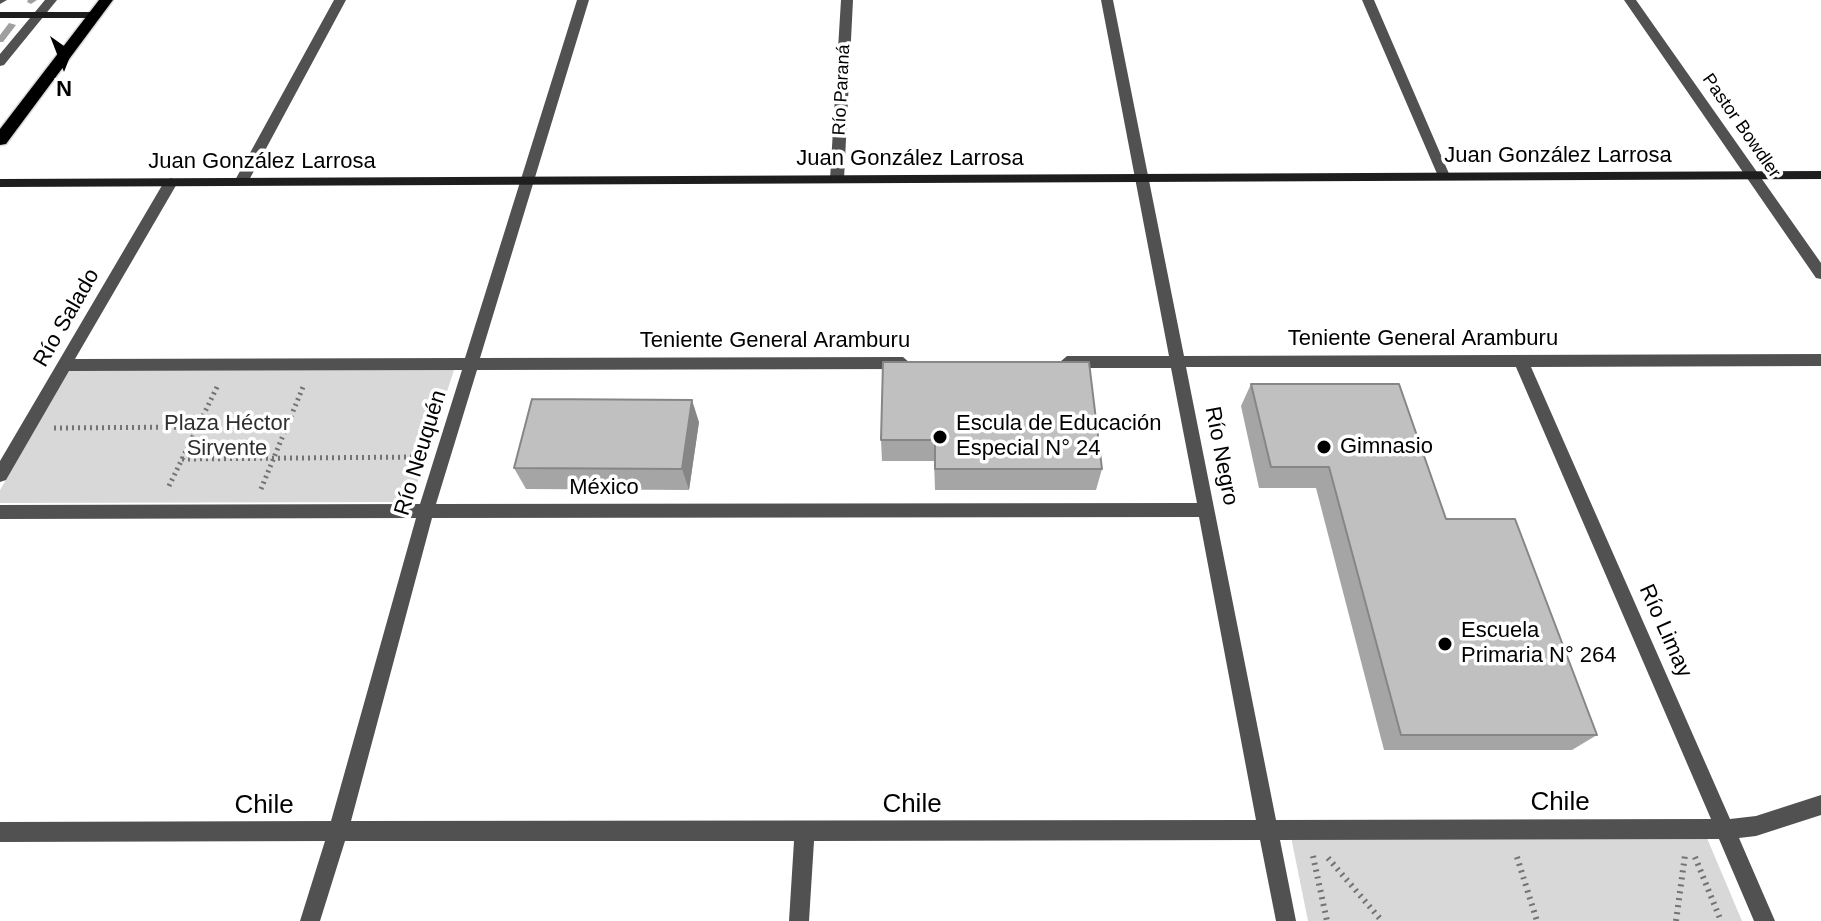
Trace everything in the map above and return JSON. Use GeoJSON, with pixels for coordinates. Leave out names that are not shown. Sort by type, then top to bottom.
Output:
{"type":"FeatureCollection","features":[{"type":"Feature","properties":{"kind":"main road"},"geometry":{"type":"LineString","coordinates":[[0,140],[106,0]]}},
{"type":"Feature","properties":{"kind":"street"},"geometry":{"type":"LineString","coordinates":[[0,62],[51,0]]}},
{"type":"Feature","properties":{"kind":"street"},"geometry":{"type":"LineString","coordinates":[[241,182],[340,0]]}},
{"type":"Feature","properties":{"kind":"street","name":"Río Neuquén"},"geometry":{"type":"LineString","coordinates":[[310,921],[338,832],[426,511],[583,0]]}},
{"type":"Feature","properties":{"kind":"street","name":"Río Paraná"},"geometry":{"type":"LineString","coordinates":[[837,179],[847,0]]}},
{"type":"Feature","properties":{"kind":"street","name":"Río Negro"},"geometry":{"type":"LineString","coordinates":[[1107,0],[1286,921]]}},
{"type":"Feature","properties":{"kind":"street"},"geometry":{"type":"LineString","coordinates":[[1368,0],[1444,176]]}},
{"type":"Feature","properties":{"kind":"street","name":"Pastor Bowdler"},"geometry":{"type":"LineString","coordinates":[[1630,0],[1821,274]]}},
{"type":"Feature","properties":{"kind":"street"},"geometry":{"type":"LineString","coordinates":[[0,15],[95,15]]}},
{"type":"Feature","properties":{"kind":"street","name":"Juan González Larrosa"},"geometry":{"type":"LineString","coordinates":[[0,183],[1821,175]]}},
{"type":"Feature","properties":{"kind":"street","name":"Río Salado"},"geometry":{"type":"LineString","coordinates":[[0,475],[171,182]]}},
{"type":"Feature","properties":{"kind":"street","name":"Teniente General Aramburu"},"geometry":{"type":"LineString","coordinates":[[1052,362],[1821,360]]}},
{"type":"Feature","properties":{"kind":"street","name":"Río Limay"},"geometry":{"type":"LineString","coordinates":[[1521,361],[1765,921]]}},
{"type":"Feature","properties":{"kind":"street","name":"Teniente General Aramburu"},"geometry":{"type":"LineString","coordinates":[[64,365],[926,363]]}},
{"type":"Feature","properties":{"kind":"street","name":"México"},"geometry":{"type":"LineString","coordinates":[[0,512],[1207,510]]}},
{"type":"Feature","properties":{"kind":"street","name":"Chile"},"geometry":{"type":"LineString","coordinates":[[0,832],[1725,829],[1756,826],[1821,805]]}},
{"type":"Feature","properties":{"kind":"street"},"geometry":{"type":"LineString","coordinates":[[799,921],[805,831]]}},
{"type":"Feature","properties":{"kind":"path"},"geometry":{"type":"LineString","coordinates":[[258,497],[308,376]]}},
{"type":"Feature","properties":{"kind":"path"},"geometry":{"type":"LineString","coordinates":[[163,498],[222,377]]}},
{"type":"Feature","properties":{"kind":"path"},"geometry":{"type":"LineString","coordinates":[[53,417],[47,428],[197,427]]}},
{"type":"Feature","properties":{"kind":"path"},"geometry":{"type":"LineString","coordinates":[[410,472],[420,442]]}},
{"type":"Feature","properties":{"kind":"path"},"geometry":{"type":"LineString","coordinates":[[182,459],[415,457]]}},
{"type":"Feature","properties":{"kind":"path"},"geometry":{"type":"LineString","coordinates":[[1317,846],[1382,921]]}},
{"type":"Feature","properties":{"kind":"path"},"geometry":{"type":"LineString","coordinates":[[1514,850],[1537,921]]}},
{"type":"Feature","properties":{"kind":"path"},"geometry":{"type":"LineString","coordinates":[[1676,921],[1689,852],[1721,921]]}},
{"type":"Feature","properties":{"kind":"green space","name":"Plaza Héctor Sirvente"},"geometry":{"type":"Polygon","coordinates":[[[454,370],[411,502],[0,503],[0,490],[69,371],[454,370]]]}},
{"type":"Feature","properties":{"kind":"green space"},"geometry":{"type":"Polygon","coordinates":[[[1704,831],[1742,921],[1308,921],[1290,832],[1704,831]]]}},
{"type":"Feature","properties":{"kind":"building","name":"Escula de Educación Especial N° 24"},"geometry":{"type":"Polygon","coordinates":[[[883,362],[1089,362],[1102,469],[935,469],[935,440],[881,440],[883,362]]]}},
{"type":"Feature","properties":{"kind":"building"},"geometry":{"type":"Polygon","coordinates":[[[1251,384],[1399,384],[1446,519],[1515,519],[1597,735],[1401,735],[1329,467],[1271,467],[1251,384]]]}},
{"type":"Feature","properties":{"kind":"building"},"geometry":{"type":"Polygon","coordinates":[[[532,399],[692,400],[682,469],[514,468],[532,399]]]}},
{"type":"Feature","properties":{"kind":"waterway"},"geometry":{"type":"LineString","coordinates":[[0,40],[12,25]]}},
{"type":"Feature","properties":{"kind":"place","name":"Escula de Educación Especial N° 24"},"geometry":{"type":"Point","coordinates":[940,437]}},
{"type":"Feature","properties":{"kind":"place","name":"Gimnasio"},"geometry":{"type":"Point","coordinates":[1324,447]}},
{"type":"Feature","properties":{"kind":"place","name":"Escuela Primaria N° 264"},"geometry":{"type":"Point","coordinates":[1445,644]}}]}
